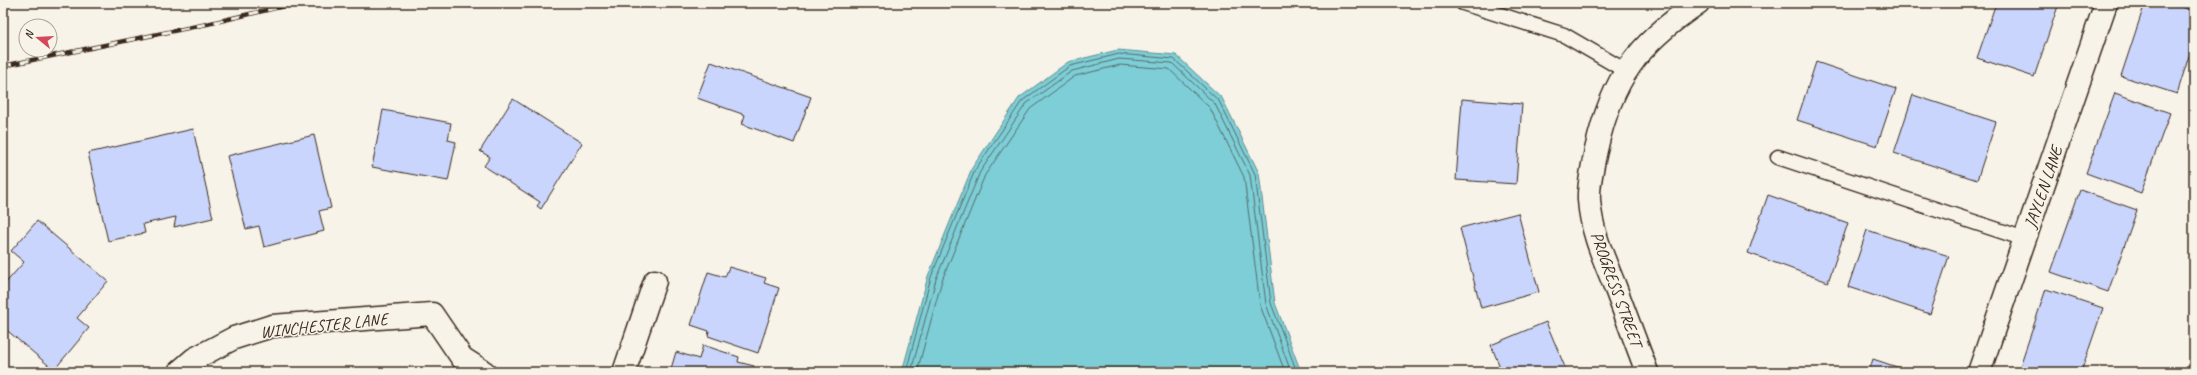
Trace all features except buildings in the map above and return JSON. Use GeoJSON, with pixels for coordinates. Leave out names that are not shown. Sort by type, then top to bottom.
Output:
{"type":"FeatureCollection","features":[{"type":"Feature","properties":{"kind":"street","name":"PROGRESS STREET"},"geometry":{"type":"LineString","coordinates":[[1647,372],[1597,241],[1589,200],[1594,158],[1602,122],[1612,94],[1626,71],[1640,51],[1668,23],[1698,3]]}},
{"type":"Feature","properties":{"kind":"street","name":"JAYLEN LANE"},"geometry":{"type":"LineString","coordinates":[[1979,372],[2106,3]]}},
{"type":"Feature","properties":{"kind":"street"},"geometry":{"type":"LineString","coordinates":[[624,372],[655,281]]}},
{"type":"Feature","properties":{"kind":"street","name":"WINCHESTER LANE"},"geometry":{"type":"LineString","coordinates":[[179,372],[194,359],[234,338],[272,326],[432,314],[462,358],[484,372]]}},
{"type":"Feature","properties":{"kind":"lane"},"geometry":{"type":"LineString","coordinates":[[1463,3],[1564,35],[1626,71]]}},
{"type":"Feature","properties":{"kind":"lane"},"geometry":{"type":"LineString","coordinates":[[1778,157],[2025,239]]}},
{"type":"Feature","properties":{"kind":"water"},"geometry":{"type":"Polygon","coordinates":[[[1118,50],[1176,55],[1222,98],[1259,173],[1275,303],[1301,372],[902,372],[928,276],[972,168],[1019,98],[1068,62],[1118,50]]]}},
{"type":"Feature","properties":{"kind":"railway"},"geometry":{"type":"LineString","coordinates":[[3,66],[207,24],[297,3]]}}]}
